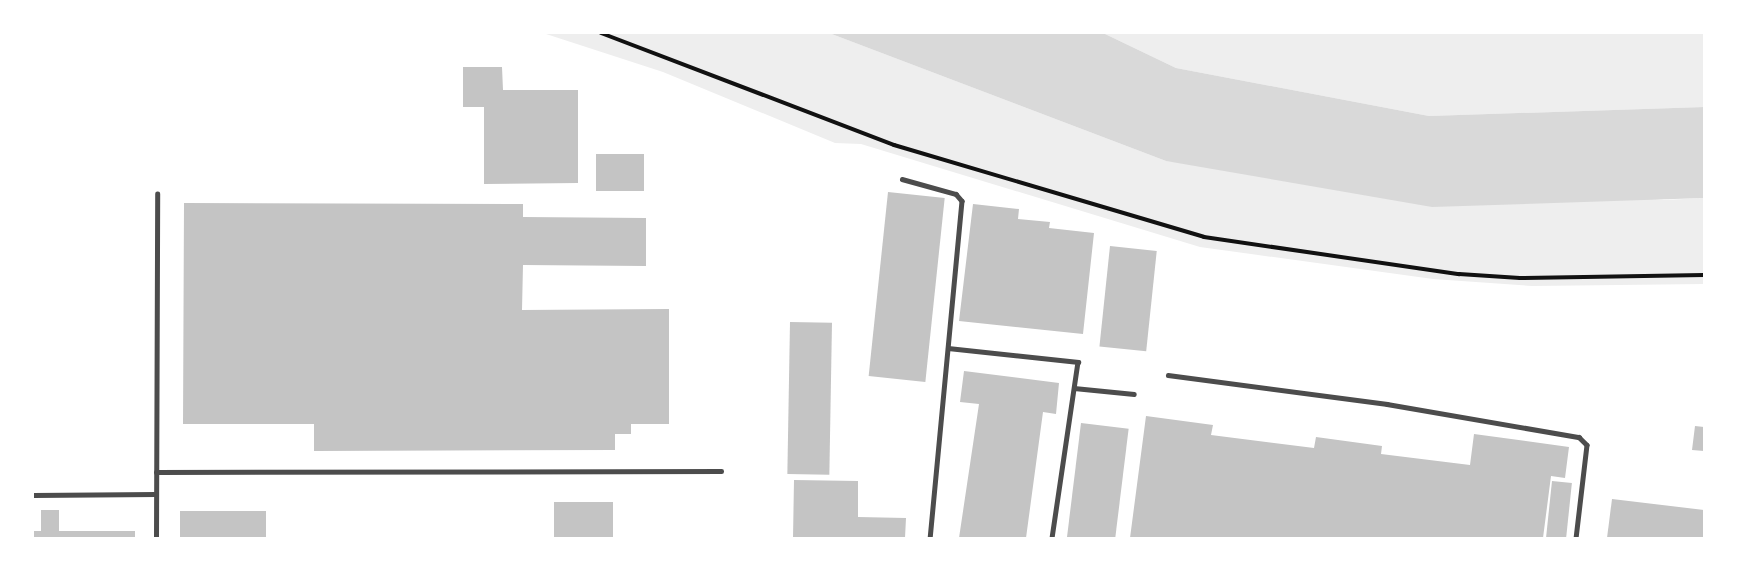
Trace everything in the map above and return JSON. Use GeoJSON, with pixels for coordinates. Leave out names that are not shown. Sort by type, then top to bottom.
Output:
{"type":"FeatureCollection","features":[{"type":"Feature","properties":{"kind":"lane"},"geometry":{"type":"LineString","coordinates":[[903,179],[956,194],[962,201],[930,538]]}},
{"type":"Feature","properties":{"kind":"lane"},"geometry":{"type":"LineString","coordinates":[[156,538],[157,194]]}},
{"type":"Feature","properties":{"kind":"lane"},"geometry":{"type":"LineString","coordinates":[[948,348],[1078,362],[1052,538]]}},
{"type":"Feature","properties":{"kind":"lane"},"geometry":{"type":"LineString","coordinates":[[1168,375],[1387,404],[1579,437],[1587,446],[1576,538]]}},
{"type":"Feature","properties":{"kind":"lane"},"geometry":{"type":"LineString","coordinates":[[1074,388],[1134,394]]}},
{"type":"Feature","properties":{"kind":"lane"},"geometry":{"type":"LineString","coordinates":[[156,472],[721,471]]}},
{"type":"Feature","properties":{"kind":"lane"},"geometry":{"type":"LineString","coordinates":[[33,495],[156,494]]}},
{"type":"Feature","properties":{"kind":"path"},"geometry":{"type":"LineString","coordinates":[[601,33],[894,145],[1204,237],[1459,274],[1520,278],[1704,275]]}},
{"type":"Feature","properties":{"kind":"shaded area"},"geometry":{"type":"Polygon","coordinates":[[[543,33],[829,33],[1166,161],[1664,200],[1704,198],[1704,284],[1532,286],[1433,279],[1200,247],[861,144],[835,143],[663,72],[543,33]]]}},
{"type":"Feature","properties":{"kind":"shaded area"},"geometry":{"type":"Polygon","coordinates":[[[829,33],[1103,33],[1176,68],[1429,116],[1704,107],[1704,198],[1432,207],[1166,161],[829,33]]]}},
{"type":"Feature","properties":{"kind":"shaded area"},"geometry":{"type":"Polygon","coordinates":[[[1103,33],[1704,33],[1704,107],[1429,116],[1176,68],[1103,33]]]}},
{"type":"Feature","properties":{"kind":"building"},"geometry":{"type":"Polygon","coordinates":[[[463,67],[502,67],[503,90],[578,90],[578,183],[484,184],[484,107],[463,107],[463,67]]]}},
{"type":"Feature","properties":{"kind":"building"},"geometry":{"type":"Polygon","coordinates":[[[596,154],[644,154],[644,191],[596,191],[596,154]]]}},
{"type":"Feature","properties":{"kind":"building"},"geometry":{"type":"Polygon","coordinates":[[[888,192],[945,198],[925,382],[869,376],[888,192]]]}},
{"type":"Feature","properties":{"kind":"building"},"geometry":{"type":"Polygon","coordinates":[[[184,203],[523,204],[523,217],[646,218],[646,266],[523,265],[522,310],[669,309],[669,424],[631,424],[631,434],[615,434],[615,450],[314,451],[314,424],[183,424],[184,203]]]}},
{"type":"Feature","properties":{"kind":"building"},"geometry":{"type":"Polygon","coordinates":[[[973,204],[1019,209],[1018,219],[1050,222],[1049,228],[1094,233],[1083,334],[959,321],[973,204]]]}},
{"type":"Feature","properties":{"kind":"building"},"geometry":{"type":"Polygon","coordinates":[[[1110,246],[1157,251],[1146,351],[1099,346],[1110,246]]]}},
{"type":"Feature","properties":{"kind":"building"},"geometry":{"type":"Polygon","coordinates":[[[790,322],[832,323],[829,475],[787,474],[790,322]]]}},
{"type":"Feature","properties":{"kind":"building"},"geometry":{"type":"Polygon","coordinates":[[[964,371],[1059,383],[1056,414],[1043,412],[1026,538],[959,538],[979,404],[960,402],[964,371]]]}},
{"type":"Feature","properties":{"kind":"building"},"geometry":{"type":"Polygon","coordinates":[[[1146,416],[1213,425],[1211,435],[1314,448],[1316,437],[1382,446],[1381,454],[1470,465],[1474,434],[1569,447],[1565,478],[1551,476],[1543,538],[1130,538],[1146,416]]]}},
{"type":"Feature","properties":{"kind":"building"},"geometry":{"type":"Polygon","coordinates":[[[1081,423],[1129,429],[1115,538],[1067,538],[1081,423]]]}},
{"type":"Feature","properties":{"kind":"building"},"geometry":{"type":"Polygon","coordinates":[[[1695,426],[1704,427],[1704,451],[1692,450],[1695,426]]]}},
{"type":"Feature","properties":{"kind":"building"},"geometry":{"type":"Polygon","coordinates":[[[794,480],[858,481],[858,517],[906,518],[905,538],[793,538],[794,480]]]}},
{"type":"Feature","properties":{"kind":"building"},"geometry":{"type":"Polygon","coordinates":[[[1552,481],[1572,483],[1566,538],[1546,538],[1552,481]]]}},
{"type":"Feature","properties":{"kind":"building"},"geometry":{"type":"Polygon","coordinates":[[[1612,499],[1704,510],[1704,538],[1607,538],[1612,499]]]}},
{"type":"Feature","properties":{"kind":"building"},"geometry":{"type":"Polygon","coordinates":[[[554,502],[613,502],[613,538],[554,538],[554,502]]]}},
{"type":"Feature","properties":{"kind":"building"},"geometry":{"type":"Polygon","coordinates":[[[41,510],[59,510],[59,531],[135,531],[135,538],[33,538],[33,531],[41,531],[41,510]]]}},
{"type":"Feature","properties":{"kind":"building"},"geometry":{"type":"Polygon","coordinates":[[[180,511],[266,511],[266,538],[180,538],[180,511]]]}}]}
